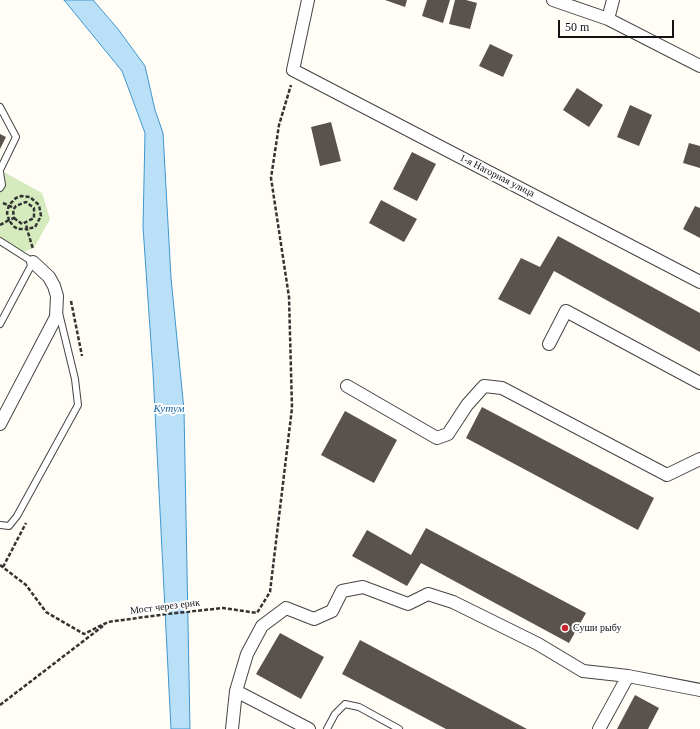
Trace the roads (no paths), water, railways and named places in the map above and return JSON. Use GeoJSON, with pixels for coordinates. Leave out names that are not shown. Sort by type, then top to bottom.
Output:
{"type":"FeatureCollection","features":[{"type":"Feature","properties":{"kind":"street","name":"1-я Нагорная улица"},"geometry":{"type":"LineString","coordinates":[[308,0],[293,70],[700,282]]}},
{"type":"Feature","properties":{"kind":"street"},"geometry":{"type":"LineString","coordinates":[[553,0],[608,20],[700,66]]}},
{"type":"Feature","properties":{"kind":"street"},"geometry":{"type":"LineString","coordinates":[[608,20],[613,0]]}},
{"type":"Feature","properties":{"kind":"street"},"geometry":{"type":"LineString","coordinates":[[0,424],[52,326],[57,306],[57,296],[49,277],[33,257]]}},
{"type":"Feature","properties":{"kind":"street"},"geometry":{"type":"LineString","coordinates":[[549,344],[566,311],[700,383]]}},
{"type":"Feature","properties":{"kind":"street"},"geometry":{"type":"LineString","coordinates":[[347,386],[437,438],[448,434],[467,405],[484,386],[502,388],[667,475],[700,458]]}},
{"type":"Feature","properties":{"kind":"street"},"geometry":{"type":"LineString","coordinates":[[232,729],[236,691],[247,654],[262,626],[286,608],[314,619],[332,611],[342,591],[363,587],[408,604],[428,594],[453,602],[538,644],[583,671],[628,676],[700,690]]}},
{"type":"Feature","properties":{"kind":"street"},"geometry":{"type":"LineString","coordinates":[[599,729],[628,676]]}},
{"type":"Feature","properties":{"kind":"street"},"geometry":{"type":"LineString","coordinates":[[236,691],[309,729]]}},
{"type":"Feature","properties":{"kind":"lane"},"geometry":{"type":"LineString","coordinates":[[0,107],[16,137],[0,171],[2,185],[0,188]]}},
{"type":"Feature","properties":{"kind":"lane"},"geometry":{"type":"LineString","coordinates":[[0,241],[33,257],[0,324]]}},
{"type":"Feature","properties":{"kind":"lane"},"geometry":{"type":"LineString","coordinates":[[0,525],[9,526],[18,516],[78,405],[75,379],[57,306]]}},
{"type":"Feature","properties":{"kind":"lane"},"geometry":{"type":"LineString","coordinates":[[327,729],[335,714],[345,704],[359,707],[399,729]]}},
{"type":"Feature","properties":{"kind":"water","name":"Кутум"},"geometry":{"type":"Polygon","coordinates":[[[64,0],[93,0],[118,29],[145,66],[155,110],[163,133],[171,278],[184,410],[190,729],[171,729],[153,372],[143,227],[145,133],[122,71],[64,0]]]}},
{"type":"Feature","properties":{"kind":"place","name":"Суши рыбу"},"geometry":{"type":"Point","coordinates":[565,628]}}]}
